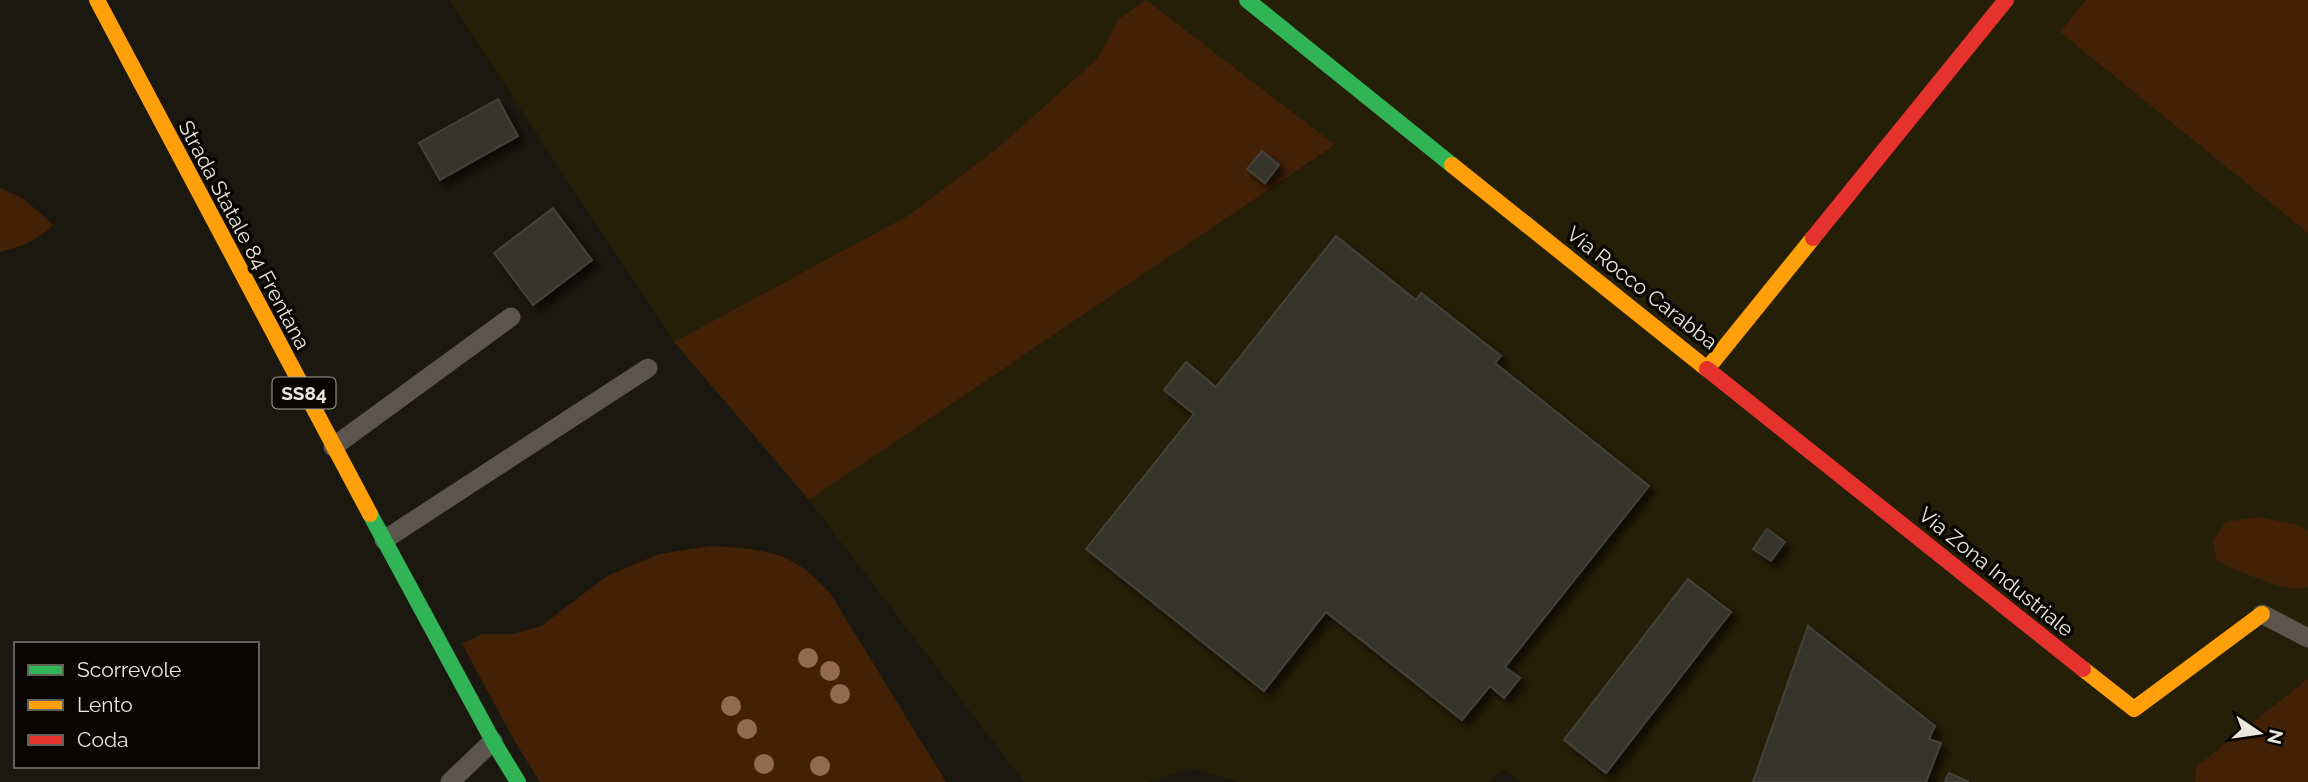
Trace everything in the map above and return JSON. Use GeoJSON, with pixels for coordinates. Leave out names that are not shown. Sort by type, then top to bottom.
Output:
{"type":"FeatureCollection","features":[{"type":"Feature","properties":{"kind":"street","name":"Strada Statale 84 Frentana"},"geometry":{"type":"LineString","coordinates":[[97,0],[333,447],[518,782]]}},
{"type":"Feature","properties":{"kind":"street","name":"Via Rocco Carabba"},"geometry":{"type":"LineString","coordinates":[[1247,0],[1707,369],[2006,0]]}},
{"type":"Feature","properties":{"kind":"street","name":"Via Zona Industriale"},"geometry":{"type":"LineString","coordinates":[[1707,369],[2134,709],[2262,614]]}},
{"type":"Feature","properties":{"kind":"lane"},"geometry":{"type":"LineString","coordinates":[[333,447],[511,317]]}},
{"type":"Feature","properties":{"kind":"lane"},"geometry":{"type":"LineString","coordinates":[[384,540],[648,368]]}},
{"type":"Feature","properties":{"kind":"lane"},"geometry":{"type":"LineString","coordinates":[[2262,614],[2308,638]]}},
{"type":"Feature","properties":{"kind":"lane"},"geometry":{"type":"LineString","coordinates":[[450,782],[493,741]]}},
{"type":"Feature","properties":{"kind":"shaded area"},"geometry":{"type":"Polygon","coordinates":[[[449,0],[2308,0],[2308,782],[1522,782],[1502,769],[1491,782],[1238,782],[1190,768],[1149,782],[1024,782],[809,500],[1334,146],[1118,20],[1097,59],[1001,145],[909,215],[674,342],[449,0]]]}},
{"type":"Feature","properties":{"kind":"shaded area"},"geometry":{"type":"Polygon","coordinates":[[[1146,0],[1335,145],[809,500],[674,342],[909,215],[1001,145],[1097,59],[1118,20],[1146,0]]]}},
{"type":"Feature","properties":{"kind":"shaded area"},"geometry":{"type":"Polygon","coordinates":[[[2086,0],[2308,0],[2308,233],[2060,32],[2086,0]]]}},
{"type":"Feature","properties":{"kind":"shaded area"},"geometry":{"type":"Polygon","coordinates":[[[0,188],[24,199],[53,225],[28,243],[0,252],[0,188]]]}},
{"type":"Feature","properties":{"kind":"shaded area"},"geometry":{"type":"Polygon","coordinates":[[[2258,517],[2299,525],[2308,531],[2308,587],[2275,584],[2217,561],[2213,540],[2226,522],[2258,517]]]}},
{"type":"Feature","properties":{"kind":"shaded area"},"geometry":{"type":"Polygon","coordinates":[[[711,546],[763,551],[790,560],[803,568],[830,593],[946,782],[540,782],[462,644],[482,634],[513,634],[541,626],[607,576],[659,554],[711,546]]]}},
{"type":"Feature","properties":{"kind":"shaded area"},"geometry":{"type":"Polygon","coordinates":[[[2308,679],[2308,782],[2195,782],[2197,766],[2308,679]]]}},
{"type":"Feature","properties":{"kind":"building"},"geometry":{"type":"Polygon","coordinates":[[[498,99],[518,136],[440,180],[419,143],[498,99]]]}},
{"type":"Feature","properties":{"kind":"building"},"geometry":{"type":"Polygon","coordinates":[[[1262,151],[1279,165],[1265,183],[1247,169],[1262,151]]]}},
{"type":"Feature","properties":{"kind":"building"},"geometry":{"type":"Polygon","coordinates":[[[553,208],[592,260],[533,305],[494,253],[553,208]]]}},
{"type":"Feature","properties":{"kind":"building"},"geometry":{"type":"Polygon","coordinates":[[[1336,236],[1416,300],[1421,293],[1501,356],[1495,363],[1649,486],[1505,667],[1520,678],[1504,698],[1490,686],[1462,720],[1326,612],[1264,691],[1086,549],[1194,414],[1164,390],[1186,362],[1216,387],[1336,236]]]}},
{"type":"Feature","properties":{"kind":"building"},"geometry":{"type":"Polygon","coordinates":[[[1767,529],[1785,542],[1771,561],[1753,549],[1767,529]]]}},
{"type":"Feature","properties":{"kind":"building"},"geometry":{"type":"Polygon","coordinates":[[[1688,579],[1731,612],[1606,773],[1564,740],[1688,579]]]}},
{"type":"Feature","properties":{"kind":"building"},"geometry":{"type":"Polygon","coordinates":[[[1808,626],[1935,726],[1929,739],[1941,743],[1926,782],[1753,782],[1808,626]]]}},
{"type":"Feature","properties":{"kind":"building"},"geometry":{"type":"Polygon","coordinates":[[[1949,773],[1969,782],[1945,782],[1949,773]]]}},
{"type":"Feature","properties":{"kind":"traffic: fast"},"geometry":{"type":"LineString","coordinates":[[1247,0],[1452,165]]}},
{"type":"Feature","properties":{"kind":"traffic: fast"},"geometry":{"type":"LineString","coordinates":[[370,514],[518,782]]}},
{"type":"Feature","properties":{"kind":"traffic: slow"},"geometry":{"type":"LineString","coordinates":[[97,0],[370,514]]}},
{"type":"Feature","properties":{"kind":"traffic: slow"},"geometry":{"type":"LineString","coordinates":[[1452,165],[1707,369],[1813,238]]}},
{"type":"Feature","properties":{"kind":"traffic: slow"},"geometry":{"type":"LineString","coordinates":[[2083,669],[2134,709],[2262,614]]}},
{"type":"Feature","properties":{"kind":"traffic: jam"},"geometry":{"type":"LineString","coordinates":[[1813,238],[2006,0]]}},
{"type":"Feature","properties":{"kind":"traffic: jam"},"geometry":{"type":"LineString","coordinates":[[1707,369],[2083,669]]}}]}
